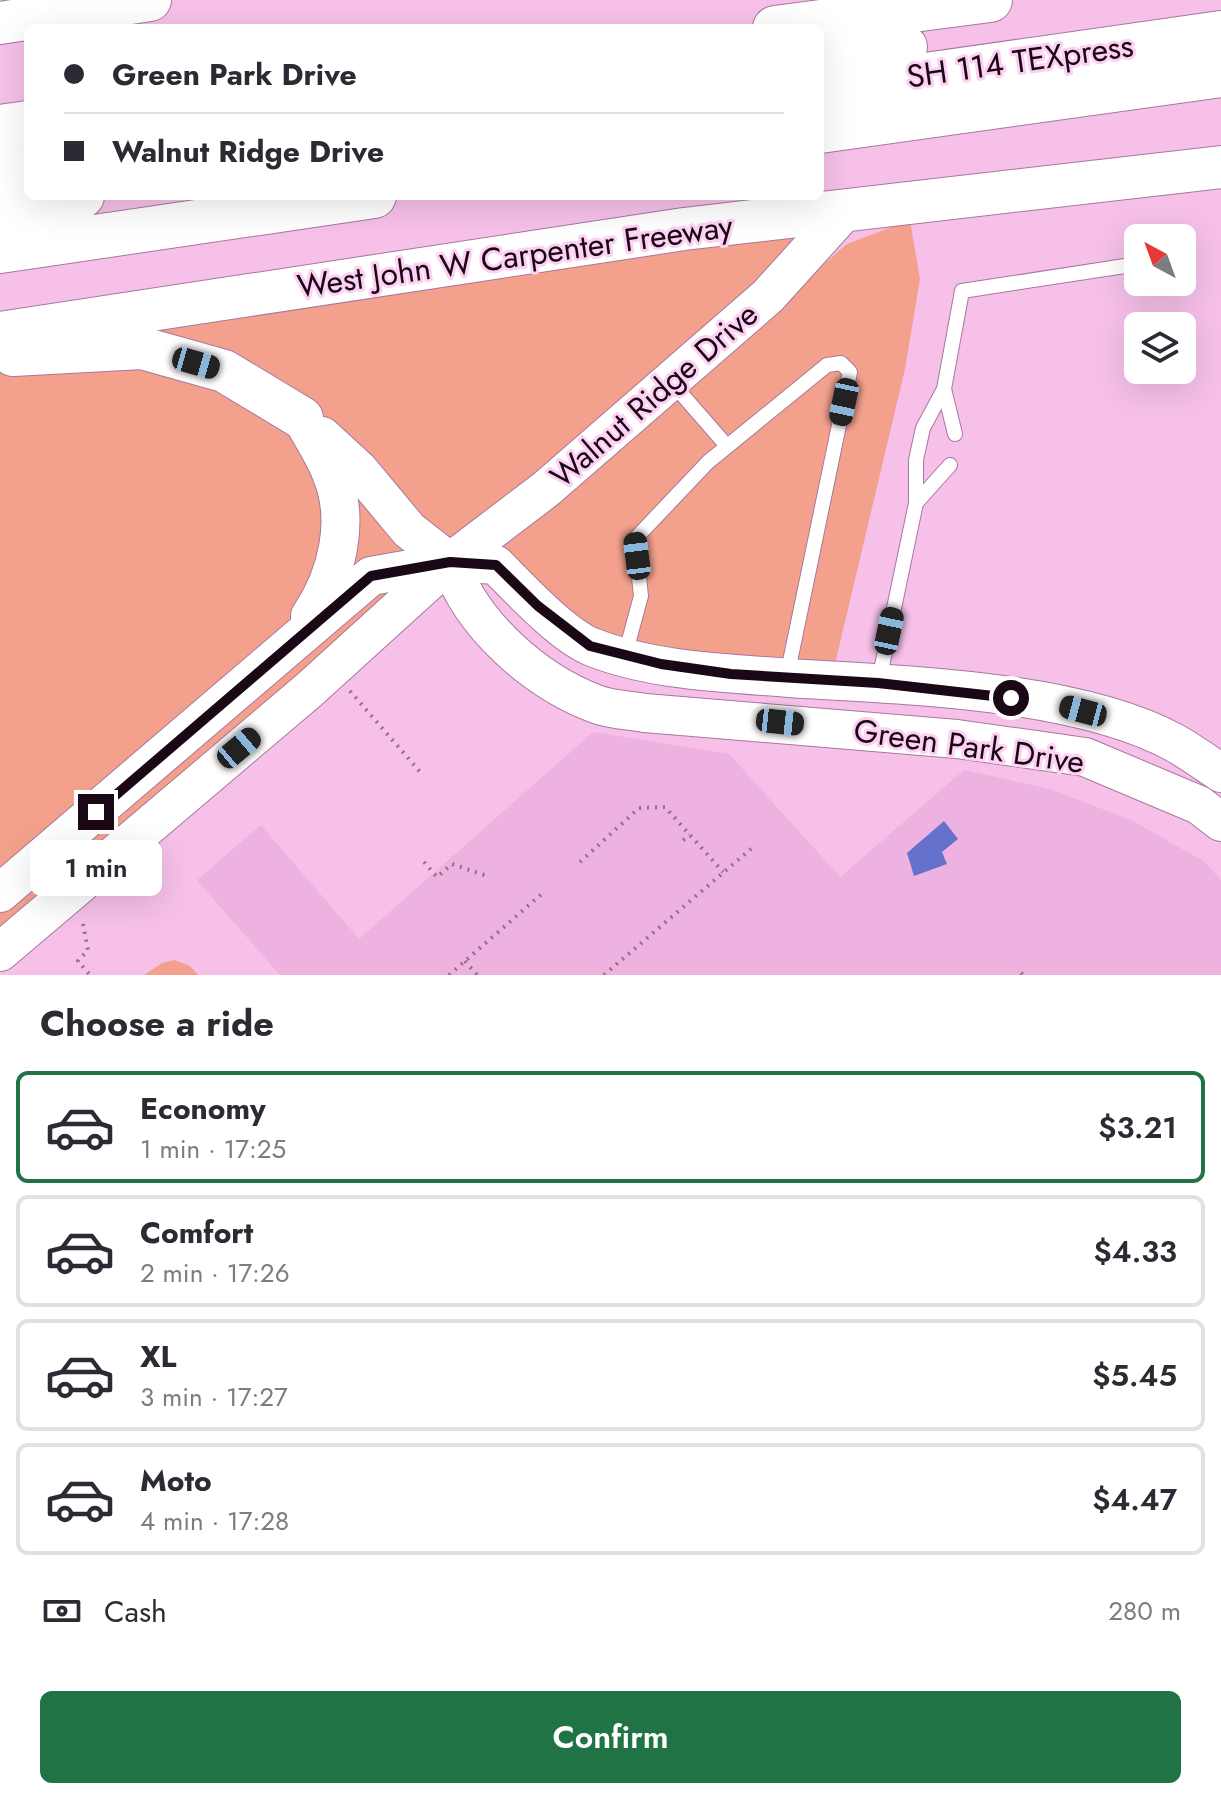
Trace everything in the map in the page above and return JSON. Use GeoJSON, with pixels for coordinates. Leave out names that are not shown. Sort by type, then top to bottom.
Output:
{"type":"FeatureCollection","features":[{"type":"Feature","properties":{"kind":"highway"},"geometry":{"type":"LineString","coordinates":[[806,24],[990,0]]}},
{"type":"Feature","properties":{"kind":"highway","name":"SH 114 TEXpress"},"geometry":{"type":"LineString","coordinates":[[824,58],[1221,4]]}},
{"type":"Feature","properties":{"kind":"highway","name":"SH 114 TEXpress"},"geometry":{"type":"LineString","coordinates":[[824,89],[1221,33]]}},
{"type":"Feature","properties":{"kind":"highway"},"geometry":{"type":"LineString","coordinates":[[824,130],[1221,75]]}},
{"type":"Feature","properties":{"kind":"highway"},"geometry":{"type":"LineString","coordinates":[[0,127],[24,124]]}},
{"type":"Feature","properties":{"kind":"highway"},"geometry":{"type":"LineString","coordinates":[[0,165],[24,168]]}},
{"type":"Feature","properties":{"kind":"highway"},"geometry":{"type":"LineString","coordinates":[[0,180],[24,176]]}},
{"type":"Feature","properties":{"kind":"highway"},"geometry":{"type":"LineString","coordinates":[[0,207],[52,200]]}},
{"type":"Feature","properties":{"kind":"highway"},"geometry":{"type":"LineString","coordinates":[[0,251],[347,200]]}},
{"type":"Feature","properties":{"kind":"main road"},"geometry":{"type":"LineString","coordinates":[[0,23],[150,0]]}},
{"type":"Feature","properties":{"kind":"main road","name":"West John W Carpenter Freeway"},"geometry":{"type":"LineString","coordinates":[[0,333],[684,229],[903,206],[962,194],[1221,167]]}},
{"type":"Feature","properties":{"kind":"main road"},"geometry":{"type":"LineString","coordinates":[[0,355],[142,348],[224,371],[302,418]]}},
{"type":"Feature","properties":{"kind":"street","name":"Walnut Ridge Drive"},"geometry":{"type":"LineString","coordinates":[[0,952],[309,690],[450,562],[546,489],[768,296],[844,212]]}},
{"type":"Feature","properties":{"kind":"street"},"geometry":{"type":"LineString","coordinates":[[302,418],[359,470],[409,530],[450,562]]}},
{"type":"Feature","properties":{"kind":"street"},"geometry":{"type":"LineString","coordinates":[[294,640],[329,587],[338,557],[339,512],[333,475],[302,418]]}},
{"type":"Feature","properties":{"kind":"street","name":"Walnut Ridge Drive"},"geometry":{"type":"LineString","coordinates":[[0,893],[371,576],[450,562]]}},
{"type":"Feature","properties":{"kind":"street","name":"Green Park Drive"},"geometry":{"type":"LineString","coordinates":[[1221,773],[1173,742],[1063,705],[878,683],[731,674],[590,646],[538,606],[496,565],[450,562],[459,590],[506,646],[550,681],[598,705],[645,713],[957,739],[1085,757],[1199,805],[1221,822]]}},
{"type":"Feature","properties":{"kind":"street","name":"Green Park Drive"},"geometry":{"type":"LineString","coordinates":[[704,717],[769,704],[831,709],[865,703],[878,683]]}},
{"type":"Feature","properties":{"kind":"lane"},"geometry":{"type":"LineString","coordinates":[[878,683],[916,503],[916,460],[923,428],[944,389],[962,291],[1124,266]]}},
{"type":"Feature","properties":{"kind":"lane"},"geometry":{"type":"LineString","coordinates":[[625,655],[641,596],[635,539],[727,446],[827,365],[841,363],[850,372],[786,677]]}},
{"type":"Feature","properties":{"kind":"lane"},"geometry":{"type":"LineString","coordinates":[[670,380],[727,446]]}},
{"type":"Feature","properties":{"kind":"lane"},"geometry":{"type":"LineString","coordinates":[[944,389],[955,434]]}},
{"type":"Feature","properties":{"kind":"lane"},"geometry":{"type":"LineString","coordinates":[[916,503],[950,465]]}},
{"type":"Feature","properties":{"kind":"path"},"geometry":{"type":"LineString","coordinates":[[341,680],[421,773]]}},
{"type":"Feature","properties":{"kind":"path"},"geometry":{"type":"LineString","coordinates":[[580,862],[639,808],[665,807],[723,872]]}},
{"type":"Feature","properties":{"kind":"path"},"geometry":{"type":"LineString","coordinates":[[683,840],[690,835]]}},
{"type":"Feature","properties":{"kind":"path"},"geometry":{"type":"LineString","coordinates":[[604,975],[752,848]]}},
{"type":"Feature","properties":{"kind":"path"},"geometry":{"type":"LineString","coordinates":[[424,862],[437,877],[452,864],[487,876]]}},
{"type":"Feature","properties":{"kind":"path"},"geometry":{"type":"LineString","coordinates":[[449,975],[544,892]]}},
{"type":"Feature","properties":{"kind":"path"},"geometry":{"type":"LineString","coordinates":[[75,913],[89,941],[88,950],[78,961],[90,975]]}},
{"type":"Feature","properties":{"kind":"path"},"geometry":{"type":"LineString","coordinates":[[465,961],[477,975]]}},
{"type":"Feature","properties":{"kind":"shaded area"},"geometry":{"type":"Polygon","coordinates":[[[910,220],[920,279],[905,369],[834,668],[664,656],[595,634],[495,545],[847,244],[910,220]]]}},
{"type":"Feature","properties":{"kind":"shaded area"},"geometry":{"type":"Polygon","coordinates":[[[821,225],[0,948],[0,355],[821,225]]]}},
{"type":"Feature","properties":{"kind":"shaded area"},"geometry":{"type":"Polygon","coordinates":[[[593,732],[729,754],[840,877],[964,770],[1050,789],[1131,820],[1205,862],[1221,880],[1221,975],[280,975],[197,880],[261,825],[359,939],[593,732]]]}},
{"type":"Feature","properties":{"kind":"shaded area"},"geometry":{"type":"Polygon","coordinates":[[[174,960],[190,966],[198,975],[144,975],[162,963],[174,960]]]}},
{"type":"Feature","properties":{"kind":"water"},"geometry":{"type":"Polygon","coordinates":[[[944,821],[958,839],[942,852],[947,864],[914,876],[907,853],[944,821]]]}},
{"type":"Feature","properties":{"kind":"route"},"geometry":{"type":"LineString","coordinates":[[96,812],[371,576],[450,562],[496,565],[538,606],[590,646],[661,664],[731,674],[878,683],[1011,698]]}}]}
